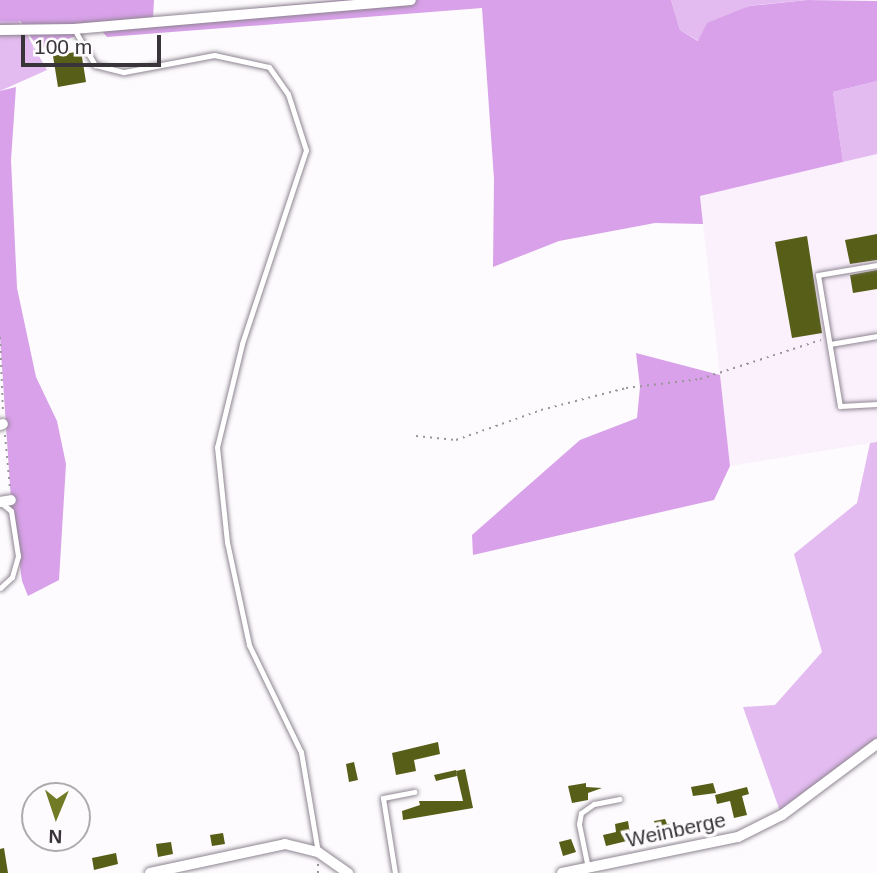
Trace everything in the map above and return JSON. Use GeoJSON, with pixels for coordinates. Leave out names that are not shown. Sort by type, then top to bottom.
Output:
{"type":"FeatureCollection","features":[{"type":"Feature","properties":{"kind":"street"},"geometry":{"type":"LineString","coordinates":[[0,30],[74,29],[330,4],[411,0]]}},
{"type":"Feature","properties":{"kind":"street","name":"Weinberge"},"geometry":{"type":"LineString","coordinates":[[562,873],[738,837],[782,815],[877,744]]}},
{"type":"Feature","properties":{"kind":"street"},"geometry":{"type":"LineString","coordinates":[[150,873],[285,844],[318,852],[348,873]]}},
{"type":"Feature","properties":{"kind":"lane"},"geometry":{"type":"LineString","coordinates":[[74,29],[95,65],[124,72],[214,55],[269,68],[288,94],[306,150],[242,344],[217,447],[228,542],[249,645],[301,752],[318,852]]}},
{"type":"Feature","properties":{"kind":"lane"},"geometry":{"type":"LineString","coordinates":[[877,265],[818,275],[840,406],[877,404]]}},
{"type":"Feature","properties":{"kind":"lane"},"geometry":{"type":"LineString","coordinates":[[829,341],[877,336]]}},
{"type":"Feature","properties":{"kind":"lane"},"geometry":{"type":"LineString","coordinates":[[0,588],[12,577],[18,556],[11,511],[4,501]]}},
{"type":"Feature","properties":{"kind":"lane"},"geometry":{"type":"LineString","coordinates":[[395,873],[383,798],[414,792]]}},
{"type":"Feature","properties":{"kind":"lane"},"geometry":{"type":"LineString","coordinates":[[589,868],[579,824],[581,813],[594,804],[620,799]]}},
{"type":"Feature","properties":{"kind":"path"},"geometry":{"type":"LineString","coordinates":[[416,436],[456,440],[541,410],[626,388],[700,379],[829,341]]}},
{"type":"Feature","properties":{"kind":"shaded area"},"geometry":{"type":"Polygon","coordinates":[[[0,0],[154,0],[153,18],[341,0],[671,0],[680,30],[698,41],[707,23],[749,6],[807,0],[877,1],[877,81],[833,92],[843,162],[700,196],[703,224],[655,223],[559,241],[493,267],[494,179],[482,8],[107,37],[99,28],[39,49],[20,21],[0,21],[0,0]]]}},
{"type":"Feature","properties":{"kind":"shaded area"},"geometry":{"type":"Polygon","coordinates":[[[671,0],[807,0],[748,6],[699,41],[680,30],[671,0]]]}},
{"type":"Feature","properties":{"kind":"shaded area"},"geometry":{"type":"Polygon","coordinates":[[[0,21],[19,21],[47,70],[0,91],[0,21]]]}},
{"type":"Feature","properties":{"kind":"shaded area"},"geometry":{"type":"Polygon","coordinates":[[[877,81],[877,154],[843,162],[833,92],[877,81]]]}},
{"type":"Feature","properties":{"kind":"shaded area"},"geometry":{"type":"Polygon","coordinates":[[[16,87],[11,160],[17,288],[36,377],[57,421],[66,464],[59,580],[28,596],[22,581],[11,500],[0,337],[0,91],[16,87]]]}},
{"type":"Feature","properties":{"kind":"shaded area"},"geometry":{"type":"Polygon","coordinates":[[[877,154],[877,442],[730,466],[700,196],[877,154]]]}},
{"type":"Feature","properties":{"kind":"shaded area"},"geometry":{"type":"Polygon","coordinates":[[[636,353],[720,375],[730,466],[714,500],[473,555],[472,535],[580,440],[637,418],[640,387],[636,353]]]}},
{"type":"Feature","properties":{"kind":"shaded area"},"geometry":{"type":"Polygon","coordinates":[[[877,442],[877,743],[782,817],[743,707],[775,705],[822,652],[794,554],[857,503],[870,443],[877,442]]]}},
{"type":"Feature","properties":{"kind":"building"},"geometry":{"type":"Polygon","coordinates":[[[81,51],[86,82],[58,87],[53,56],[81,51]]]}},
{"type":"Feature","properties":{"kind":"building"},"geometry":{"type":"Polygon","coordinates":[[[877,234],[877,260],[850,264],[845,240],[877,234]]]}},
{"type":"Feature","properties":{"kind":"building"},"geometry":{"type":"Polygon","coordinates":[[[807,236],[822,333],[792,338],[775,242],[807,236]]]}},
{"type":"Feature","properties":{"kind":"building"},"geometry":{"type":"Polygon","coordinates":[[[877,270],[877,289],[853,293],[850,275],[877,270]]]}},
{"type":"Feature","properties":{"kind":"building"},"geometry":{"type":"Polygon","coordinates":[[[438,742],[440,754],[414,760],[416,771],[396,775],[392,753],[438,742]]]}},
{"type":"Feature","properties":{"kind":"building"},"geometry":{"type":"Polygon","coordinates":[[[354,762],[358,780],[349,782],[346,764],[354,762]]]}},
{"type":"Feature","properties":{"kind":"building"},"geometry":{"type":"Polygon","coordinates":[[[465,769],[473,808],[403,820],[402,811],[420,805],[419,801],[463,801],[456,771],[465,769]]]}},
{"type":"Feature","properties":{"kind":"building"},"geometry":{"type":"Polygon","coordinates":[[[456,770],[457,776],[436,781],[434,775],[456,770]]]}},
{"type":"Feature","properties":{"kind":"building"},"geometry":{"type":"Polygon","coordinates":[[[586,783],[586,787],[602,788],[588,793],[588,800],[572,803],[568,786],[586,783]]]}},
{"type":"Feature","properties":{"kind":"building"},"geometry":{"type":"Polygon","coordinates":[[[713,783],[716,793],[693,796],[691,787],[713,783]]]}},
{"type":"Feature","properties":{"kind":"building"},"geometry":{"type":"Polygon","coordinates":[[[747,787],[749,794],[742,796],[747,815],[734,818],[730,801],[717,804],[715,795],[747,787]]]}},
{"type":"Feature","properties":{"kind":"building"},"geometry":{"type":"Polygon","coordinates":[[[665,819],[667,824],[682,823],[683,827],[657,833],[654,821],[665,819]]]}},
{"type":"Feature","properties":{"kind":"building"},"geometry":{"type":"Polygon","coordinates":[[[628,821],[631,840],[606,846],[603,835],[616,832],[615,824],[628,821]]]}},
{"type":"Feature","properties":{"kind":"building"},"geometry":{"type":"Polygon","coordinates":[[[223,833],[225,844],[212,846],[210,835],[223,833]]]}},
{"type":"Feature","properties":{"kind":"building"},"geometry":{"type":"Polygon","coordinates":[[[571,839],[576,852],[563,856],[559,842],[571,839]]]}},
{"type":"Feature","properties":{"kind":"building"},"geometry":{"type":"Polygon","coordinates":[[[171,842],[173,854],[158,857],[156,844],[171,842]]]}},
{"type":"Feature","properties":{"kind":"building"},"geometry":{"type":"Polygon","coordinates":[[[4,848],[8,873],[0,873],[0,849],[4,848]]]}},
{"type":"Feature","properties":{"kind":"building"},"geometry":{"type":"Polygon","coordinates":[[[116,853],[118,864],[94,870],[92,858],[116,853]]]}}]}
